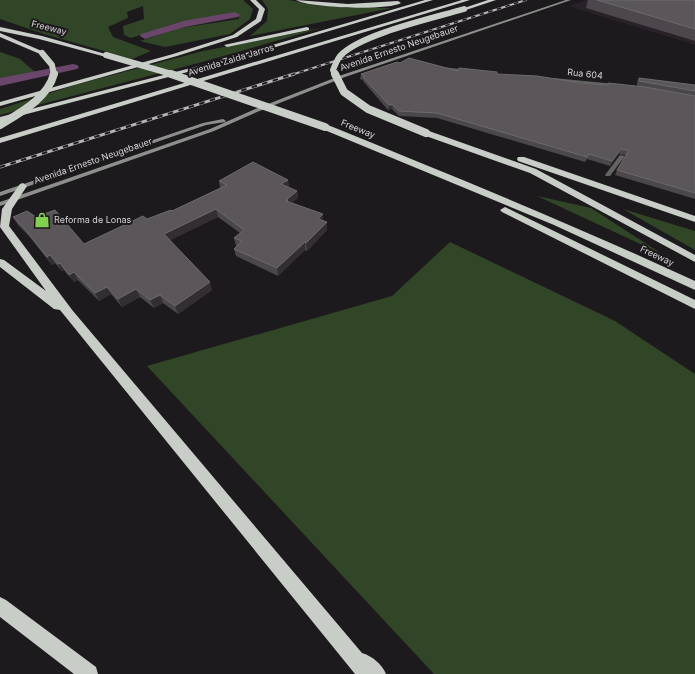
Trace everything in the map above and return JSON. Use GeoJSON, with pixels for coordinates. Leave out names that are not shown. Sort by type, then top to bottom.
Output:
{"type":"FeatureCollection","features":[{"type":"Feature","properties":{"kind":"highway"},"geometry":{"type":"LineString","coordinates":[[0,104],[32,93],[175,55],[235,36],[249,29],[259,20],[262,9],[253,0]]}},
{"type":"Feature","properties":{"kind":"highway"},"geometry":{"type":"LineString","coordinates":[[299,0],[332,5],[353,6],[379,5],[410,0]]}},
{"type":"Feature","properties":{"kind":"highway","name":"Avenida Zaida Jarros"},"geometry":{"type":"LineString","coordinates":[[0,119],[224,61],[430,0]]}},
{"type":"Feature","properties":{"kind":"highway","name":"Avenida Zaida Jarros"},"geometry":{"type":"LineString","coordinates":[[0,141],[467,0]]}},
{"type":"Feature","properties":{"kind":"highway"},"geometry":{"type":"LineString","coordinates":[[493,0],[373,37],[353,46],[339,57],[333,70],[344,92],[368,109],[426,133],[493,150],[695,219]]}},
{"type":"Feature","properties":{"kind":"highway"},"geometry":{"type":"LineString","coordinates":[[175,55],[378,15]]}},
{"type":"Feature","properties":{"kind":"highway"},"geometry":{"type":"LineString","coordinates":[[0,22],[40,37]]}},
{"type":"Feature","properties":{"kind":"highway","name":"Freeway"},"geometry":{"type":"LineString","coordinates":[[0,28],[40,37],[184,77],[325,127],[589,237],[695,286]]}},
{"type":"Feature","properties":{"kind":"highway"},"geometry":{"type":"LineString","coordinates":[[0,35],[42,53],[50,62],[54,73],[51,84],[42,96],[23,111],[0,125]]}},
{"type":"Feature","properties":{"kind":"highway"},"geometry":{"type":"LineString","coordinates":[[0,97],[32,93]]}},
{"type":"Feature","properties":{"kind":"highway"},"geometry":{"type":"LineString","coordinates":[[443,138],[533,171],[695,259]]}},
{"type":"Feature","properties":{"kind":"highway"},"geometry":{"type":"LineString","coordinates":[[397,157],[695,305]]}},
{"type":"Feature","properties":{"kind":"highway"},"geometry":{"type":"LineString","coordinates":[[23,186],[7,209],[4,226],[68,314],[367,674]]}},
{"type":"Feature","properties":{"kind":"highway"},"geometry":{"type":"LineString","coordinates":[[0,262],[68,314]]}},
{"type":"Feature","properties":{"kind":"highway"},"geometry":{"type":"LineString","coordinates":[[0,606],[89,674]]}},
{"type":"Feature","properties":{"kind":"highway"},"geometry":{"type":"LineString","coordinates":[[350,652],[378,674]]}},
{"type":"Feature","properties":{"kind":"main road","name":"Avenida Ernesto Neugebauer"},"geometry":{"type":"LineString","coordinates":[[0,204],[212,130],[237,118],[320,85],[569,0]]}},
{"type":"Feature","properties":{"kind":"main road","name":"Avenida Ernesto Neugebauer"},"geometry":{"type":"LineString","coordinates":[[0,194],[204,124],[237,118]]}},
{"type":"Feature","properties":{"kind":"street"},"geometry":{"type":"LineString","coordinates":[[402,56],[408,58]]}},
{"type":"Feature","properties":{"kind":"street"},"geometry":{"type":"LineString","coordinates":[[432,65],[445,69],[476,72]]}},
{"type":"Feature","properties":{"kind":"street","name":"Rua 604"},"geometry":{"type":"LineString","coordinates":[[545,79],[621,86]]}},
{"type":"Feature","properties":{"kind":"street"},"geometry":{"type":"LineString","coordinates":[[608,175],[622,156]]}},
{"type":"Feature","properties":{"kind":"shaded area"},"geometry":{"type":"Polygon","coordinates":[[[587,0],[695,0],[695,45],[568,6],[587,0]]]}},
{"type":"Feature","properties":{"kind":"green space"},"geometry":{"type":"Polygon","coordinates":[[[0,0],[243,0],[253,9],[250,19],[230,34],[165,47],[140,41],[181,28],[239,19],[238,14],[176,23],[131,38],[124,35],[123,26],[144,19],[143,6],[127,12],[128,18],[108,27],[113,37],[151,51],[132,59],[44,34],[0,19],[0,0]]]}},
{"type":"Feature","properties":{"kind":"green space"},"geometry":{"type":"Polygon","coordinates":[[[262,0],[289,0],[313,5],[348,8],[392,8],[250,36],[267,21],[268,9],[262,0]]]}},
{"type":"Feature","properties":{"kind":"green space"},"geometry":{"type":"Polygon","coordinates":[[[321,28],[206,61],[0,115],[0,109],[75,85],[203,51],[321,28]]]}},
{"type":"Feature","properties":{"kind":"green space"},"geometry":{"type":"Polygon","coordinates":[[[0,52],[20,59],[35,72],[0,79],[0,52]]]}},
{"type":"Feature","properties":{"kind":"green space"},"geometry":{"type":"Polygon","coordinates":[[[537,196],[591,208],[662,254],[537,196]]]}},
{"type":"Feature","properties":{"kind":"green space"},"geometry":{"type":"Polygon","coordinates":[[[623,209],[695,231],[695,250],[623,209]]]}},
{"type":"Feature","properties":{"kind":"green space"},"geometry":{"type":"Polygon","coordinates":[[[450,242],[615,321],[695,374],[695,674],[434,674],[147,366],[392,296],[450,242]]]}},
{"type":"Feature","properties":{"kind":"building"},"geometry":{"type":"Polygon","coordinates":[[[597,0],[695,0],[695,29],[597,0]]]}},
{"type":"Feature","properties":{"kind":"building"},"geometry":{"type":"Polygon","coordinates":[[[409,58],[458,71],[459,68],[497,72],[497,74],[537,76],[581,83],[608,85],[608,83],[645,87],[695,96],[695,193],[617,170],[628,150],[621,149],[612,161],[589,154],[587,157],[437,113],[399,111],[393,105],[389,105],[363,77],[365,76],[361,74],[397,62],[400,63],[409,58]]]}},
{"type":"Feature","properties":{"kind":"building"},"geometry":{"type":"Polygon","coordinates":[[[639,78],[695,85],[695,91],[639,81],[639,78]]]}},
{"type":"Feature","properties":{"kind":"building"},"geometry":{"type":"Polygon","coordinates":[[[253,162],[288,180],[281,184],[297,191],[286,201],[323,214],[318,219],[327,222],[306,243],[305,242],[277,268],[234,249],[242,241],[234,238],[244,230],[216,209],[164,234],[210,282],[175,306],[160,295],[150,300],[136,289],[118,299],[107,287],[95,293],[74,272],[69,275],[60,263],[58,264],[50,255],[47,257],[24,228],[13,217],[27,211],[36,217],[55,210],[84,244],[143,216],[147,219],[171,210],[172,211],[227,185],[219,181],[253,162]]]}},
{"type":"Feature","properties":{"kind":"waterway"},"geometry":{"type":"LineString","coordinates":[[145,36],[183,24],[235,15]]}},
{"type":"Feature","properties":{"kind":"waterway"},"geometry":{"type":"LineString","coordinates":[[0,82],[73,67]]}},
{"type":"Feature","properties":{"kind":"railway"},"geometry":{"type":"LineString","coordinates":[[291,75],[526,0]]}},
{"type":"Feature","properties":{"kind":"railway"},"geometry":{"type":"LineString","coordinates":[[0,167],[294,74]]}},
{"type":"Feature","properties":{"kind":"place","name":"Reforma de Lonas"},"geometry":{"type":"Point","coordinates":[42,220]}}]}
